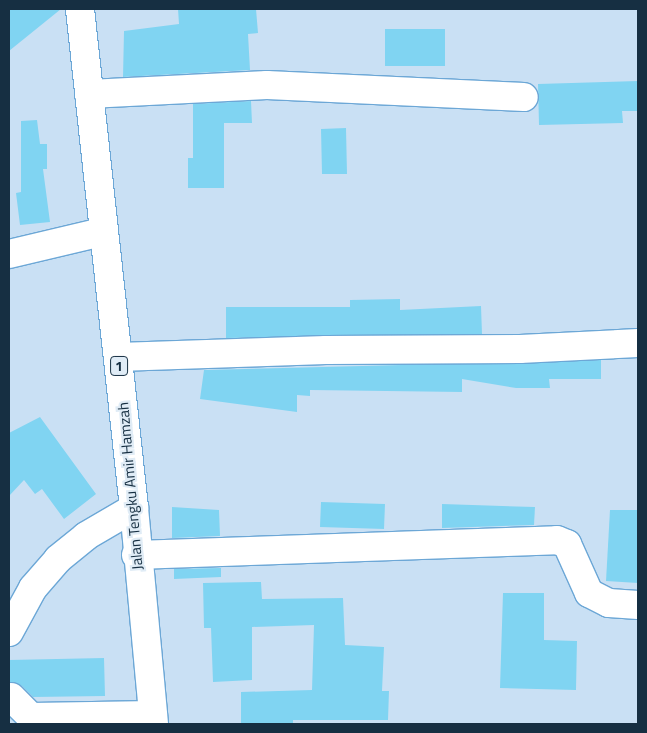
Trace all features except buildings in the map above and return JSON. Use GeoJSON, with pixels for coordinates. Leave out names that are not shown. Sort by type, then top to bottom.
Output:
{"type":"FeatureCollection","features":[{"type":"Feature","properties":{"kind":"main road","name":"Jalan Tengku Amir Hamzah"},"geometry":{"type":"LineString","coordinates":[[80,9],[102,232],[134,508],[136,555],[153,720]]}},
{"type":"Feature","properties":{"kind":"main road"},"geometry":{"type":"LineString","coordinates":[[89,94],[268,85],[524,97]]}},
{"type":"Feature","properties":{"kind":"main road"},"geometry":{"type":"LineString","coordinates":[[9,254],[102,232]]}},
{"type":"Feature","properties":{"kind":"main road"},"geometry":{"type":"LineString","coordinates":[[118,357],[326,350],[520,349],[638,343]]}},
{"type":"Feature","properties":{"kind":"main road"},"geometry":{"type":"LineString","coordinates":[[9,632],[33,588],[58,559],[86,536],[134,508]]}},
{"type":"Feature","properties":{"kind":"main road"},"geometry":{"type":"LineString","coordinates":[[136,555],[557,540],[567,544],[589,594],[609,603],[638,605]]}},
{"type":"Feature","properties":{"kind":"main road"},"geometry":{"type":"LineString","coordinates":[[11,697],[31,717],[153,720]]}}]}
